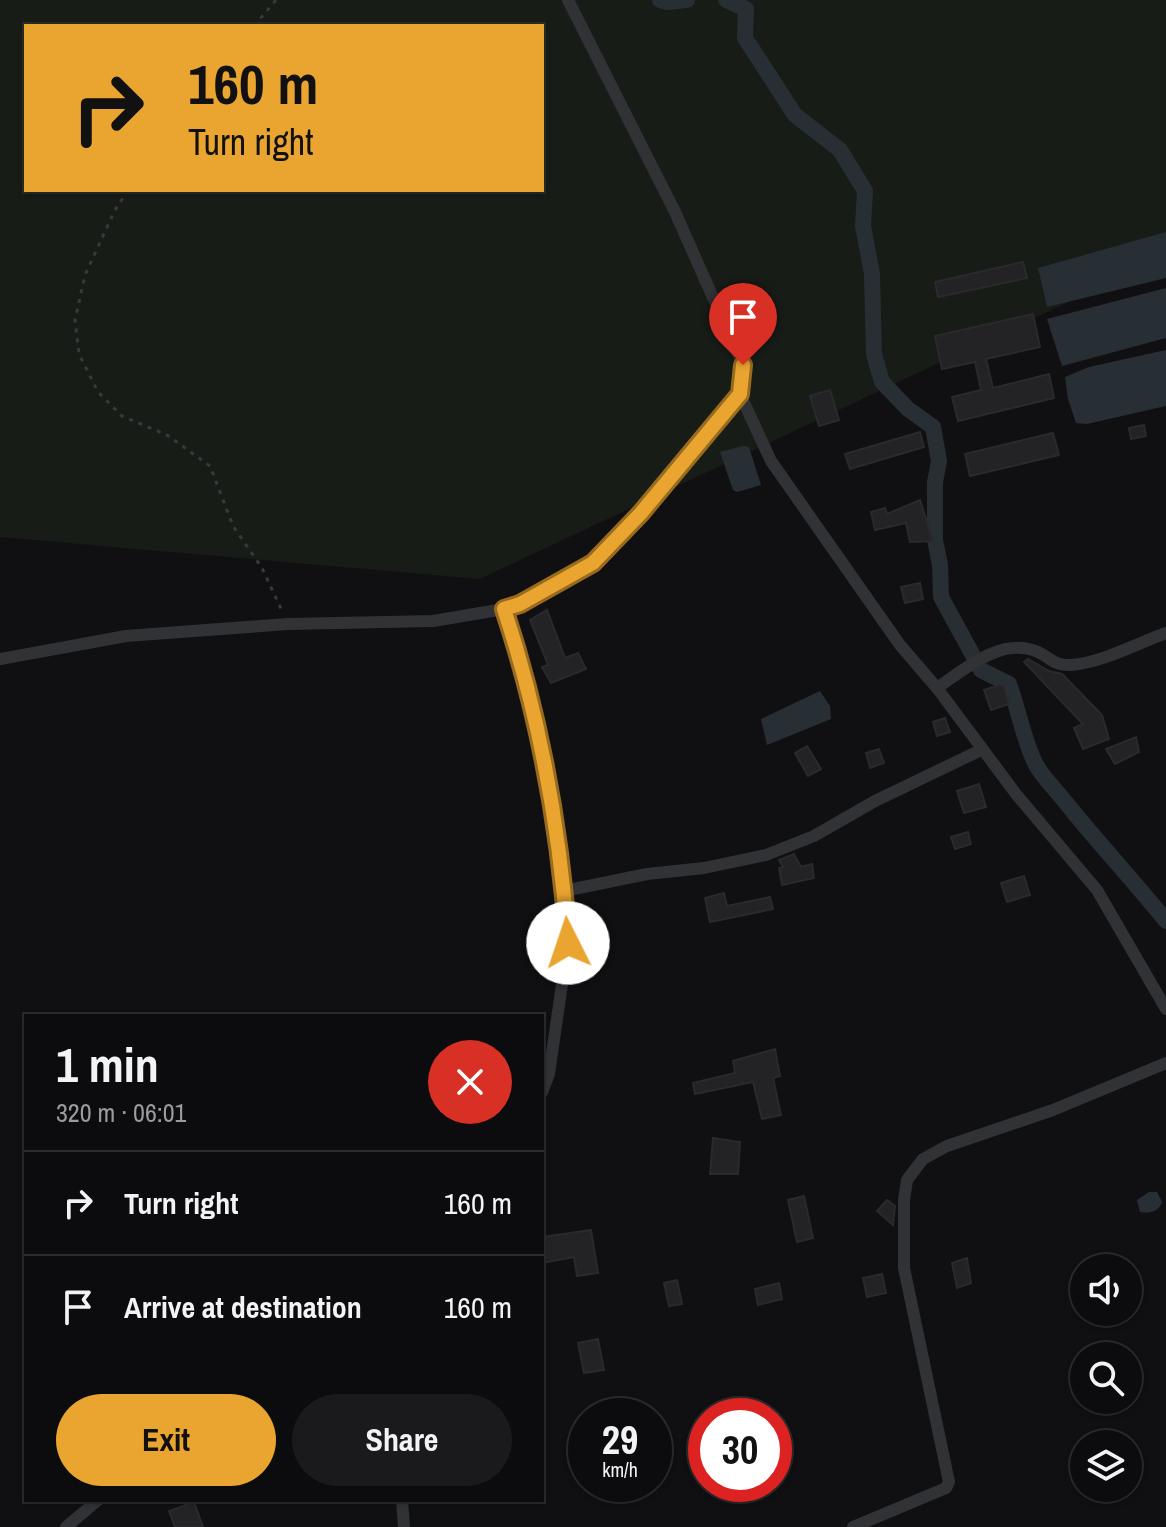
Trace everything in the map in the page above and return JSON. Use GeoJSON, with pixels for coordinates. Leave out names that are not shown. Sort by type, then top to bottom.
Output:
{"type":"FeatureCollection","features":[{"type":"Feature","properties":{"kind":"street"},"geometry":{"type":"LineString","coordinates":[[568,0],[675,212],[731,337],[743,365],[740,394],[771,461],[900,645],[937,688],[981,750],[1097,890],[1166,1009]]}},
{"type":"Feature","properties":{"kind":"street"},"geometry":{"type":"LineString","coordinates":[[0,659],[126,636],[288,624],[433,621],[520,604],[593,563],[641,513],[740,394]]}},
{"type":"Feature","properties":{"kind":"street"},"geometry":{"type":"LineString","coordinates":[[504,609],[525,673],[546,767],[564,891],[568,943],[549,1074],[544,1087]]}},
{"type":"Feature","properties":{"kind":"street"},"geometry":{"type":"LineString","coordinates":[[937,688],[984,656],[1010,649],[1040,652],[1053,663],[1070,665],[1090,661],[1166,633]]}},
{"type":"Feature","properties":{"kind":"street"},"geometry":{"type":"LineString","coordinates":[[564,891],[766,855],[814,836],[875,801],[981,750]]}},
{"type":"Feature","properties":{"kind":"street"},"geometry":{"type":"LineString","coordinates":[[853,1527],[946,1488],[949,1482],[904,1268],[907,1180],[923,1159],[947,1146],[1053,1110],[1166,1063]]}},
{"type":"Feature","properties":{"kind":"street"},"geometry":{"type":"LineString","coordinates":[[69,1526],[96,1502]]}},
{"type":"Feature","properties":{"kind":"street"},"geometry":{"type":"LineString","coordinates":[[402,1502],[404,1527]]}},
{"type":"Feature","properties":{"kind":"path"},"geometry":{"type":"LineString","coordinates":[[256,24],[276,0]]}},
{"type":"Feature","properties":{"kind":"path"},"geometry":{"type":"LineString","coordinates":[[127,192],[85,275],[75,320],[79,354],[98,392],[122,416],[167,435],[210,466],[233,526],[262,568],[288,624]]}},
{"type":"Feature","properties":{"kind":"shaded area"},"geometry":{"type":"Polygon","coordinates":[[[0,0],[1166,0],[1166,256],[480,579],[0,537],[0,0]]]}},
{"type":"Feature","properties":{"kind":"shaded area"},"geometry":{"type":"Polygon","coordinates":[[[1166,232],[1166,278],[1047,307],[1038,268],[1166,232]]]}},
{"type":"Feature","properties":{"kind":"shaded area"},"geometry":{"type":"Polygon","coordinates":[[[1166,288],[1166,338],[1062,366],[1047,319],[1166,288]]]}},
{"type":"Feature","properties":{"kind":"shaded area"},"geometry":{"type":"Polygon","coordinates":[[[1166,350],[1166,406],[1087,424],[1076,423],[1065,377],[1089,367],[1166,350]]]}},
{"type":"Feature","properties":{"kind":"shaded area"},"geometry":{"type":"Polygon","coordinates":[[[749,447],[761,485],[737,492],[733,490],[720,452],[749,447]]]}},
{"type":"Feature","properties":{"kind":"shaded area"},"geometry":{"type":"Polygon","coordinates":[[[820,691],[830,706],[831,719],[767,745],[761,719],[820,691]]]}},
{"type":"Feature","properties":{"kind":"shaded area"},"geometry":{"type":"Polygon","coordinates":[[[1149,1192],[1157,1192],[1162,1202],[1153,1212],[1140,1212],[1137,1200],[1149,1192]]]}},
{"type":"Feature","properties":{"kind":"building"},"geometry":{"type":"Polygon","coordinates":[[[1023,262],[1027,278],[938,297],[935,282],[1023,262]]]}},
{"type":"Feature","properties":{"kind":"building"},"geometry":{"type":"Polygon","coordinates":[[[1033,314],[1040,347],[986,359],[993,388],[1049,374],[1054,398],[958,421],[952,397],[981,390],[975,362],[942,369],[935,336],[1033,314]]]}},
{"type":"Feature","properties":{"kind":"building"},"geometry":{"type":"Polygon","coordinates":[[[830,390],[839,420],[819,426],[810,396],[830,390]]]}},
{"type":"Feature","properties":{"kind":"building"},"geometry":{"type":"Polygon","coordinates":[[[1144,425],[1146,436],[1131,439],[1129,428],[1144,425]]]}},
{"type":"Feature","properties":{"kind":"building"},"geometry":{"type":"Polygon","coordinates":[[[920,432],[924,447],[850,469],[845,454],[920,432]]]}},
{"type":"Feature","properties":{"kind":"building"},"geometry":{"type":"Polygon","coordinates":[[[1053,433],[1059,455],[970,476],[965,454],[1053,433]]]}},
{"type":"Feature","properties":{"kind":"building"},"geometry":{"type":"Polygon","coordinates":[[[920,500],[933,541],[910,542],[906,523],[875,530],[871,512],[885,508],[887,514],[920,500]]]}},
{"type":"Feature","properties":{"kind":"building"},"geometry":{"type":"Polygon","coordinates":[[[920,583],[923,599],[905,603],[901,587],[920,583]]]}},
{"type":"Feature","properties":{"kind":"building"},"geometry":{"type":"Polygon","coordinates":[[[547,610],[565,658],[578,653],[586,669],[551,683],[542,667],[548,665],[530,620],[547,610]]]}},
{"type":"Feature","properties":{"kind":"building"},"geometry":{"type":"Polygon","coordinates":[[[1028,659],[1049,671],[1062,674],[1102,715],[1109,739],[1083,749],[1074,728],[1083,724],[1024,662],[1028,659]]]}},
{"type":"Feature","properties":{"kind":"building"},"geometry":{"type":"Polygon","coordinates":[[[1003,684],[1009,704],[991,710],[984,690],[1003,684]]]}},
{"type":"Feature","properties":{"kind":"building"},"geometry":{"type":"Polygon","coordinates":[[[945,718],[950,732],[937,736],[933,722],[945,718]]]}},
{"type":"Feature","properties":{"kind":"building"},"geometry":{"type":"Polygon","coordinates":[[[1136,737],[1139,752],[1115,764],[1106,749],[1136,737]]]}},
{"type":"Feature","properties":{"kind":"building"},"geometry":{"type":"Polygon","coordinates":[[[807,746],[821,769],[808,776],[795,753],[807,746]]]}},
{"type":"Feature","properties":{"kind":"building"},"geometry":{"type":"Polygon","coordinates":[[[879,749],[884,763],[870,768],[866,753],[879,749]]]}},
{"type":"Feature","properties":{"kind":"building"},"geometry":{"type":"Polygon","coordinates":[[[979,784],[986,807],[964,813],[957,791],[979,784]]]}},
{"type":"Feature","properties":{"kind":"building"},"geometry":{"type":"Polygon","coordinates":[[[968,832],[971,844],[955,849],[951,837],[968,832]]]}},
{"type":"Feature","properties":{"kind":"building"},"geometry":{"type":"Polygon","coordinates":[[[794,854],[801,867],[812,864],[814,878],[782,885],[779,868],[783,867],[779,860],[794,854]]]}},
{"type":"Feature","properties":{"kind":"building"},"geometry":{"type":"Polygon","coordinates":[[[1024,876],[1030,895],[1007,902],[1001,883],[1024,876]]]}},
{"type":"Feature","properties":{"kind":"building"},"geometry":{"type":"Polygon","coordinates":[[[724,893],[727,906],[770,897],[773,909],[710,922],[705,898],[724,893]]]}},
{"type":"Feature","properties":{"kind":"building"},"geometry":{"type":"Polygon","coordinates":[[[775,1049],[780,1076],[773,1078],[781,1115],[762,1119],[753,1082],[695,1094],[693,1083],[735,1073],[733,1061],[775,1049]]]}},
{"type":"Feature","properties":{"kind":"building"},"geometry":{"type":"Polygon","coordinates":[[[713,1138],[740,1142],[738,1174],[710,1174],[713,1138]]]}},
{"type":"Feature","properties":{"kind":"building"},"geometry":{"type":"Polygon","coordinates":[[[804,1196],[813,1238],[797,1242],[788,1200],[804,1196]]]}},
{"type":"Feature","properties":{"kind":"building"},"geometry":{"type":"Polygon","coordinates":[[[887,1200],[895,1206],[893,1225],[877,1211],[887,1200]]]}},
{"type":"Feature","properties":{"kind":"building"},"geometry":{"type":"Polygon","coordinates":[[[591,1230],[598,1273],[577,1276],[574,1257],[544,1263],[544,1237],[591,1230]]]}},
{"type":"Feature","properties":{"kind":"building"},"geometry":{"type":"Polygon","coordinates":[[[967,1258],[971,1283],[957,1288],[952,1263],[967,1258]]]}},
{"type":"Feature","properties":{"kind":"building"},"geometry":{"type":"Polygon","coordinates":[[[882,1274],[886,1293],[867,1297],[863,1278],[882,1274]]]}},
{"type":"Feature","properties":{"kind":"building"},"geometry":{"type":"Polygon","coordinates":[[[677,1280],[682,1304],[669,1306],[664,1283],[677,1280]]]}},
{"type":"Feature","properties":{"kind":"building"},"geometry":{"type":"Polygon","coordinates":[[[779,1283],[782,1299],[758,1305],[755,1289],[779,1283]]]}},
{"type":"Feature","properties":{"kind":"building"},"geometry":{"type":"Polygon","coordinates":[[[598,1339],[604,1370],[584,1373],[578,1343],[598,1339]]]}},
{"type":"Feature","properties":{"kind":"building"},"geometry":{"type":"Polygon","coordinates":[[[194,1502],[203,1527],[175,1527],[169,1511],[194,1502]]]}},
{"type":"Feature","properties":{"kind":"waterway"},"geometry":{"type":"LineString","coordinates":[[660,0],[687,0]]}},
{"type":"Feature","properties":{"kind":"waterway"},"geometry":{"type":"LineString","coordinates":[[726,0],[746,9],[745,38],[795,115],[840,150],[865,191],[863,226],[872,274],[874,354],[882,382],[908,409],[933,427],[939,461],[935,482],[935,540],[941,597],[981,670],[1009,684],[1039,770],[1166,921]]}},
{"type":"Feature","properties":{"kind":"route"},"geometry":{"type":"LineString","coordinates":[[568,943],[564,891],[546,767],[525,673],[504,609],[520,604],[593,563],[641,513],[740,394],[743,365]]}}]}
